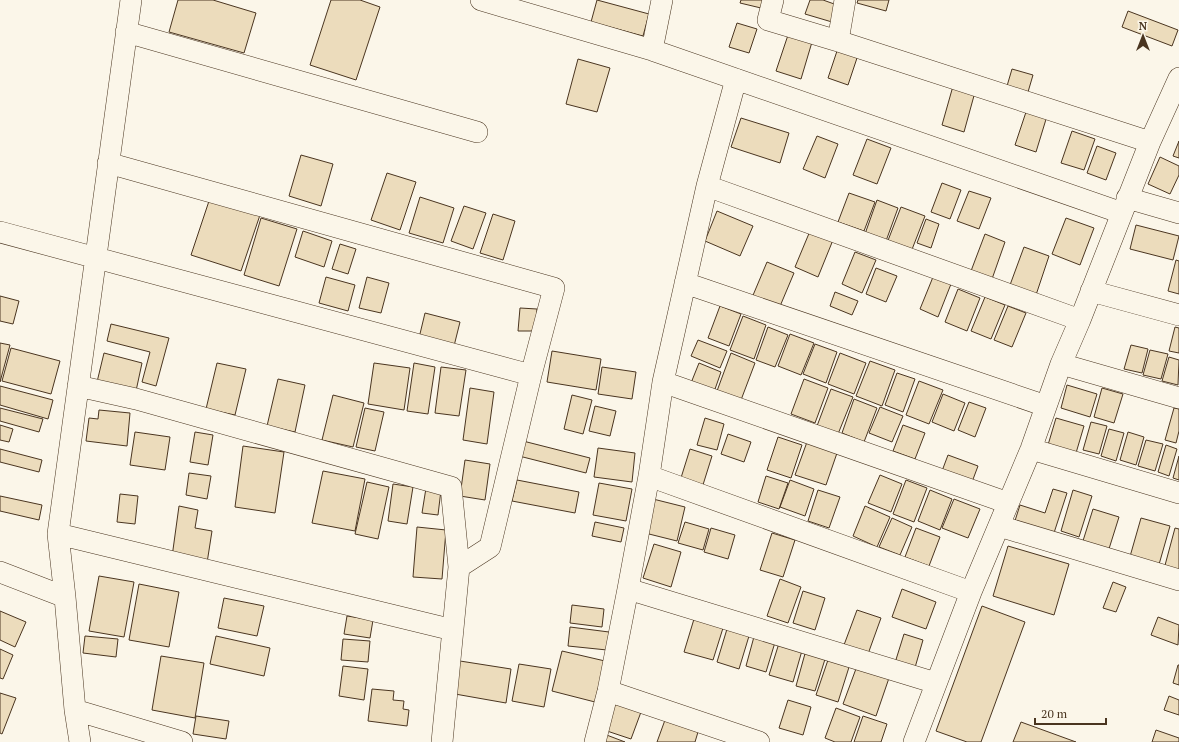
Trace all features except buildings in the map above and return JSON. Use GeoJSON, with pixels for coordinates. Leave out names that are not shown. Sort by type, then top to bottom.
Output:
{"type":"FeatureCollection","features":[{"type":"Feature","properties":{"kind":"street"},"geometry":{"type":"LineString","coordinates":[[80,742],[75,710],[66,597],[58,534],[131,0]]}},
{"type":"Feature","properties":{"kind":"street"},"geometry":{"type":"LineString","coordinates":[[481,0],[512,5],[1124,206],[1179,213]]}},
{"type":"Feature","properties":{"kind":"street"},"geometry":{"type":"LineString","coordinates":[[652,50],[662,0]]}},
{"type":"Feature","properties":{"kind":"street"},"geometry":{"type":"LineString","coordinates":[[773,0],[768,20],[838,41],[1150,142]]}},
{"type":"Feature","properties":{"kind":"street"},"geometry":{"type":"LineString","coordinates":[[838,41],[845,0]]}},
{"type":"Feature","properties":{"kind":"street"},"geometry":{"type":"LineString","coordinates":[[126,32],[477,132]]}},
{"type":"Feature","properties":{"kind":"street"},"geometry":{"type":"LineString","coordinates":[[914,742],[971,592],[1031,449],[1061,364],[1080,320],[1124,206],[1150,142],[1179,78]]}},
{"type":"Feature","properties":{"kind":"street"},"geometry":{"type":"LineString","coordinates":[[595,742],[608,691],[628,589],[649,476],[663,382],[707,186],[736,79]]}},
{"type":"Feature","properties":{"kind":"street"},"geometry":{"type":"LineString","coordinates":[[108,163],[554,288],[531,375],[490,547],[459,567]]}},
{"type":"Feature","properties":{"kind":"street"},"geometry":{"type":"LineString","coordinates":[[707,186],[1080,320]]}},
{"type":"Feature","properties":{"kind":"street"},"geometry":{"type":"LineString","coordinates":[[0,232],[531,375]]}},
{"type":"Feature","properties":{"kind":"street"},"geometry":{"type":"LineString","coordinates":[[685,283],[1046,406]]}},
{"type":"Feature","properties":{"kind":"street"},"geometry":{"type":"LineString","coordinates":[[1091,291],[1179,315]]}},
{"type":"Feature","properties":{"kind":"street"},"geometry":{"type":"LineString","coordinates":[[1061,364],[1179,398]]}},
{"type":"Feature","properties":{"kind":"street"},"geometry":{"type":"LineString","coordinates":[[663,382],[1008,503]]}},
{"type":"Feature","properties":{"kind":"street"},"geometry":{"type":"LineString","coordinates":[[78,386],[136,399],[451,487],[459,567],[442,742]]}},
{"type":"Feature","properties":{"kind":"street"},"geometry":{"type":"LineString","coordinates":[[1031,449],[1179,493]]}},
{"type":"Feature","properties":{"kind":"street"},"geometry":{"type":"LineString","coordinates":[[649,476],[971,592]]}},
{"type":"Feature","properties":{"kind":"street"},"geometry":{"type":"LineString","coordinates":[[999,526],[1179,580]]}},
{"type":"Feature","properties":{"kind":"street"},"geometry":{"type":"LineString","coordinates":[[58,534],[453,630]]}},
{"type":"Feature","properties":{"kind":"street"},"geometry":{"type":"LineString","coordinates":[[0,572],[66,597]]}},
{"type":"Feature","properties":{"kind":"street"},"geometry":{"type":"LineString","coordinates":[[628,589],[936,683]]}},
{"type":"Feature","properties":{"kind":"street"},"geometry":{"type":"LineString","coordinates":[[608,691],[759,742]]}},
{"type":"Feature","properties":{"kind":"street"},"geometry":{"type":"LineString","coordinates":[[75,710],[182,742]]}}]}
